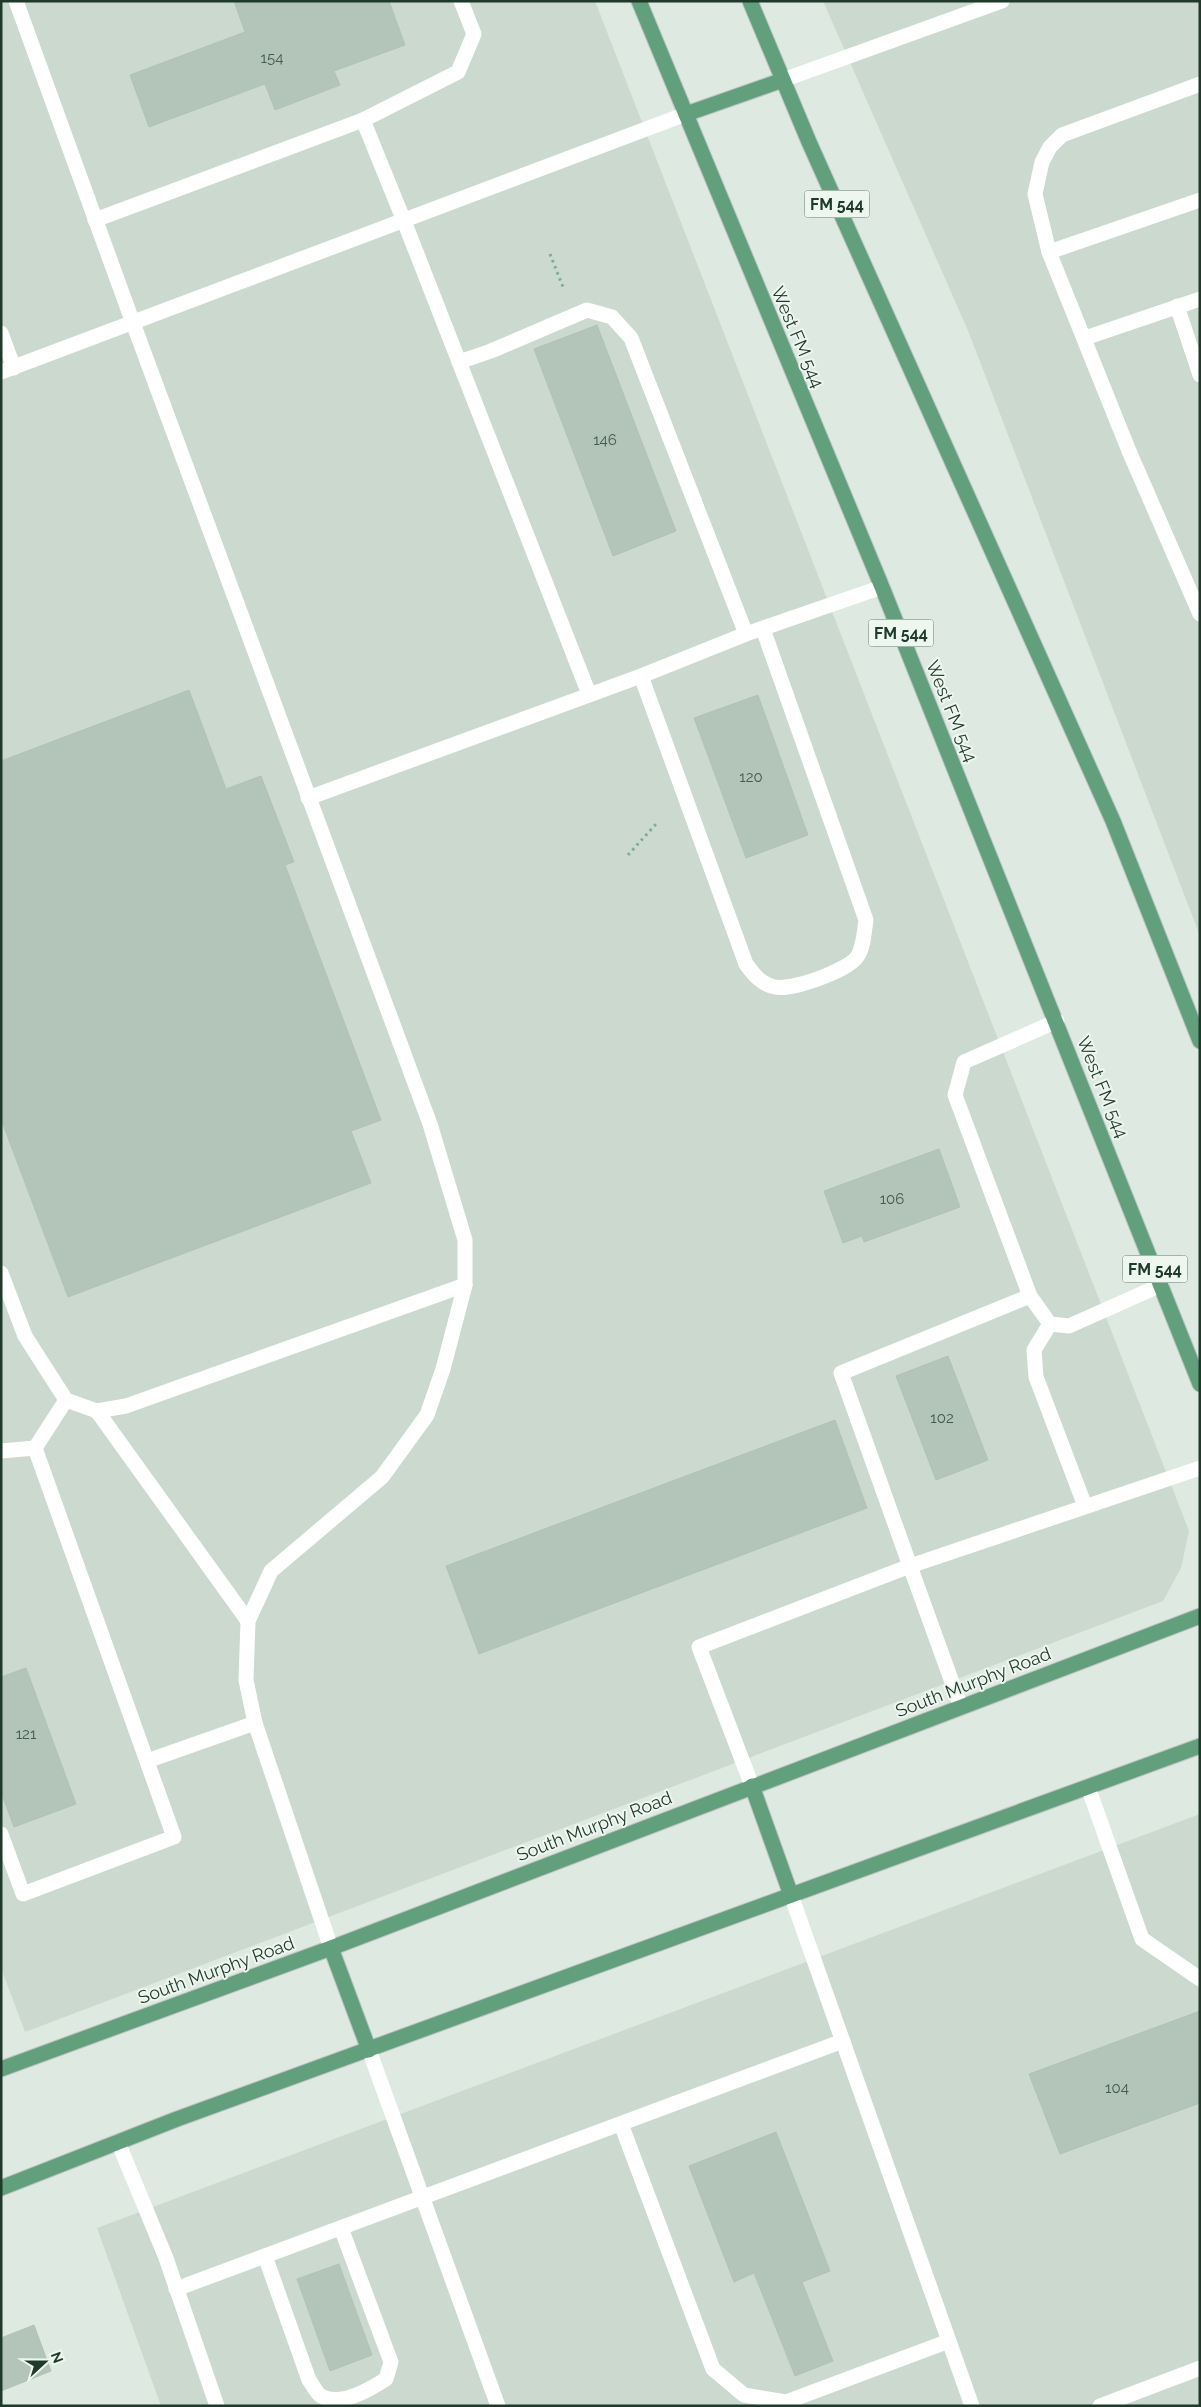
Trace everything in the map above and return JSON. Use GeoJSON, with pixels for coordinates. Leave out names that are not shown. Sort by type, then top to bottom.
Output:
{"type":"FeatureCollection","features":[{"type":"Feature","properties":{"kind":"main road","name":"West FM 544"},"geometry":{"type":"LineString","coordinates":[[639,1],[882,587],[1057,1021],[1200,1384]]}},
{"type":"Feature","properties":{"kind":"main road","name":"FM 544"},"geometry":{"type":"LineString","coordinates":[[750,1],[964,491],[1113,821],[1200,1041]]}},
{"type":"Feature","properties":{"kind":"main road"},"geometry":{"type":"LineString","coordinates":[[686,114],[783,80]]}},
{"type":"Feature","properties":{"kind":"main road","name":"South Murphy Road"},"geometry":{"type":"LineString","coordinates":[[1,2069],[331,1948],[1200,1616]]}},
{"type":"Feature","properties":{"kind":"main road"},"geometry":{"type":"LineString","coordinates":[[1,2188],[118,2142],[1200,1746]]}},
{"type":"Feature","properties":{"kind":"main road"},"geometry":{"type":"LineString","coordinates":[[752,1786],[791,1895]]}},
{"type":"Feature","properties":{"kind":"main road"},"geometry":{"type":"LineString","coordinates":[[331,1948],[369,2050]]}},
{"type":"Feature","properties":{"kind":"lane"},"geometry":{"type":"LineString","coordinates":[[16,1],[308,798],[430,1124],[465,1240],[465,1285],[443,1370],[427,1415],[382,1477],[271,1571],[248,1622],[246,1680],[255,1723],[331,1948]]}},
{"type":"Feature","properties":{"kind":"lane"},"geometry":{"type":"LineString","coordinates":[[95,220],[362,120],[458,72],[474,34],[461,1]]}},
{"type":"Feature","properties":{"kind":"lane"},"geometry":{"type":"LineString","coordinates":[[783,80],[1002,1]]}},
{"type":"Feature","properties":{"kind":"lane"},"geometry":{"type":"LineString","coordinates":[[1200,84],[1062,135],[1050,147],[1042,162],[1035,194],[1050,252],[1129,451],[1200,614]]}},
{"type":"Feature","properties":{"kind":"lane"},"geometry":{"type":"LineString","coordinates":[[1,333],[8,370],[686,114]]}},
{"type":"Feature","properties":{"kind":"lane"},"geometry":{"type":"LineString","coordinates":[[362,120],[404,221],[589,694]]}},
{"type":"Feature","properties":{"kind":"lane"},"geometry":{"type":"LineString","coordinates":[[1050,252],[1200,200]]}},
{"type":"Feature","properties":{"kind":"lane"},"geometry":{"type":"LineString","coordinates":[[1085,338],[1200,299]]}},
{"type":"Feature","properties":{"kind":"lane"},"geometry":{"type":"LineString","coordinates":[[1177,306],[1200,375]]}},
{"type":"Feature","properties":{"kind":"lane"},"geometry":{"type":"LineString","coordinates":[[459,362],[491,351],[587,310],[612,317],[631,338],[746,634]]}},
{"type":"Feature","properties":{"kind":"lane"},"geometry":{"type":"LineString","coordinates":[[308,798],[642,676],[746,634],[882,587]]}},
{"type":"Feature","properties":{"kind":"lane"},"geometry":{"type":"LineString","coordinates":[[642,676],[746,964],[760,981],[773,987],[786,989],[839,970],[857,958],[863,943],[866,920],[763,629]]}},
{"type":"Feature","properties":{"kind":"lane"},"geometry":{"type":"LineString","coordinates":[[1057,1021],[964,1062],[955,1095],[1030,1296],[1050,1324],[1070,1326],[1161,1286]]}},
{"type":"Feature","properties":{"kind":"lane"},"geometry":{"type":"LineString","coordinates":[[1,1273],[25,1336],[66,1400],[97,1411],[126,1406],[465,1285]]}},
{"type":"Feature","properties":{"kind":"lane"},"geometry":{"type":"LineString","coordinates":[[961,1707],[841,1373],[1030,1296]]}},
{"type":"Feature","properties":{"kind":"lane"},"geometry":{"type":"LineString","coordinates":[[1050,1324],[1034,1350],[1036,1377],[1085,1506]]}},
{"type":"Feature","properties":{"kind":"lane"},"geometry":{"type":"LineString","coordinates":[[35,1448],[66,1400]]}},
{"type":"Feature","properties":{"kind":"lane"},"geometry":{"type":"LineString","coordinates":[[97,1411],[248,1622]]}},
{"type":"Feature","properties":{"kind":"lane"},"geometry":{"type":"LineString","coordinates":[[1,1452],[35,1448]]}},
{"type":"Feature","properties":{"kind":"lane"},"geometry":{"type":"LineString","coordinates":[[1,1834],[23,1894],[174,1837],[35,1448]]}},
{"type":"Feature","properties":{"kind":"lane"},"geometry":{"type":"LineString","coordinates":[[752,1786],[699,1647],[910,1566],[1200,1468]]}},
{"type":"Feature","properties":{"kind":"lane"},"geometry":{"type":"LineString","coordinates":[[147,1761],[255,1723]]}},
{"type":"Feature","properties":{"kind":"lane"},"geometry":{"type":"LineString","coordinates":[[1088,1786],[1142,1939],[1200,1979]]}},
{"type":"Feature","properties":{"kind":"lane"},"geometry":{"type":"LineString","coordinates":[[791,1895],[972,2406]]}},
{"type":"Feature","properties":{"kind":"lane"},"geometry":{"type":"LineString","coordinates":[[176,2289],[843,2041]]}},
{"type":"Feature","properties":{"kind":"lane"},"geometry":{"type":"LineString","coordinates":[[369,2050],[498,2406]]}},
{"type":"Feature","properties":{"kind":"lane"},"geometry":{"type":"LineString","coordinates":[[621,2124],[713,2369],[744,2395],[786,2402],[949,2341]]}},
{"type":"Feature","properties":{"kind":"lane"},"geometry":{"type":"LineString","coordinates":[[118,2142],[166,2258],[217,2406]]}},
{"type":"Feature","properties":{"kind":"lane"},"geometry":{"type":"LineString","coordinates":[[264,2256],[309,2380],[320,2396],[333,2401],[349,2398],[386,2379],[391,2362],[341,2228]]}},
{"type":"Feature","properties":{"kind":"lane"},"geometry":{"type":"LineString","coordinates":[[1100,2406],[1200,2368]]}},
{"type":"Feature","properties":{"kind":"path"},"geometry":{"type":"LineString","coordinates":[[550,254],[563,287]]}},
{"type":"Feature","properties":{"kind":"path"},"geometry":{"type":"LineString","coordinates":[[628,855],[657,823]]}},
{"type":"Feature","properties":{"kind":"shaded area"},"geometry":{"type":"Polygon","coordinates":[[[1,1],[595,1],[1189,1531],[1181,1568],[1163,1601],[25,2032],[1,1968],[1,1]]]}},
{"type":"Feature","properties":{"kind":"shaded area"},"geometry":{"type":"Polygon","coordinates":[[[823,1],[1200,1],[1200,936],[969,333],[823,1]]]}},
{"type":"Feature","properties":{"kind":"shaded area"},"geometry":{"type":"Polygon","coordinates":[[[1200,1814],[1200,2406],[161,2406],[97,2228],[1200,1814]]]}},
{"type":"Feature","properties":{"kind":"building"},"geometry":{"type":"Polygon","coordinates":[[[234,1],[389,1],[405,45],[334,71],[340,85],[275,110],[265,84],[149,127],[130,75],[245,32],[234,1]]]}},
{"type":"Feature","properties":{"kind":"building"},"geometry":{"type":"Polygon","coordinates":[[[597,325],[676,531],[613,556],[534,349],[597,325]]]}},
{"type":"Feature","properties":{"kind":"building"},"geometry":{"type":"Polygon","coordinates":[[[189,690],[226,789],[261,776],[294,862],[285,865],[381,1120],[351,1131],[371,1183],[68,1297],[1,1119],[1,761],[189,690]]]}},
{"type":"Feature","properties":{"kind":"building"},"geometry":{"type":"Polygon","coordinates":[[[758,695],[808,835],[746,858],[694,718],[758,695]]]}},
{"type":"Feature","properties":{"kind":"building"},"geometry":{"type":"Polygon","coordinates":[[[939,1149],[960,1207],[864,1242],[862,1236],[843,1243],[824,1191],[939,1149]]]}},
{"type":"Feature","properties":{"kind":"building"},"geometry":{"type":"Polygon","coordinates":[[[948,1356],[988,1460],[936,1480],[896,1376],[948,1356]]]}},
{"type":"Feature","properties":{"kind":"building"},"geometry":{"type":"Polygon","coordinates":[[[835,1420],[867,1508],[479,1654],[446,1566],[835,1420]]]}},
{"type":"Feature","properties":{"kind":"building"},"geometry":{"type":"Polygon","coordinates":[[[26,1668],[76,1804],[14,1827],[1,1792],[1,1677],[26,1668]]]}},
{"type":"Feature","properties":{"kind":"building"},"geometry":{"type":"Polygon","coordinates":[[[1200,2011],[1200,2103],[1060,2154],[1029,2074],[1200,2011]]]}},
{"type":"Feature","properties":{"kind":"building"},"geometry":{"type":"Polygon","coordinates":[[[776,2132],[830,2271],[802,2282],[833,2361],[795,2376],[754,2273],[734,2282],[689,2166],[776,2132]]]}},
{"type":"Feature","properties":{"kind":"building"},"geometry":{"type":"Polygon","coordinates":[[[339,2264],[372,2355],[330,2371],[297,2279],[339,2264]]]}},
{"type":"Feature","properties":{"kind":"building"},"geometry":{"type":"Polygon","coordinates":[[[34,2325],[51,2371],[1,2391],[1,2338],[34,2325]]]}}]}
